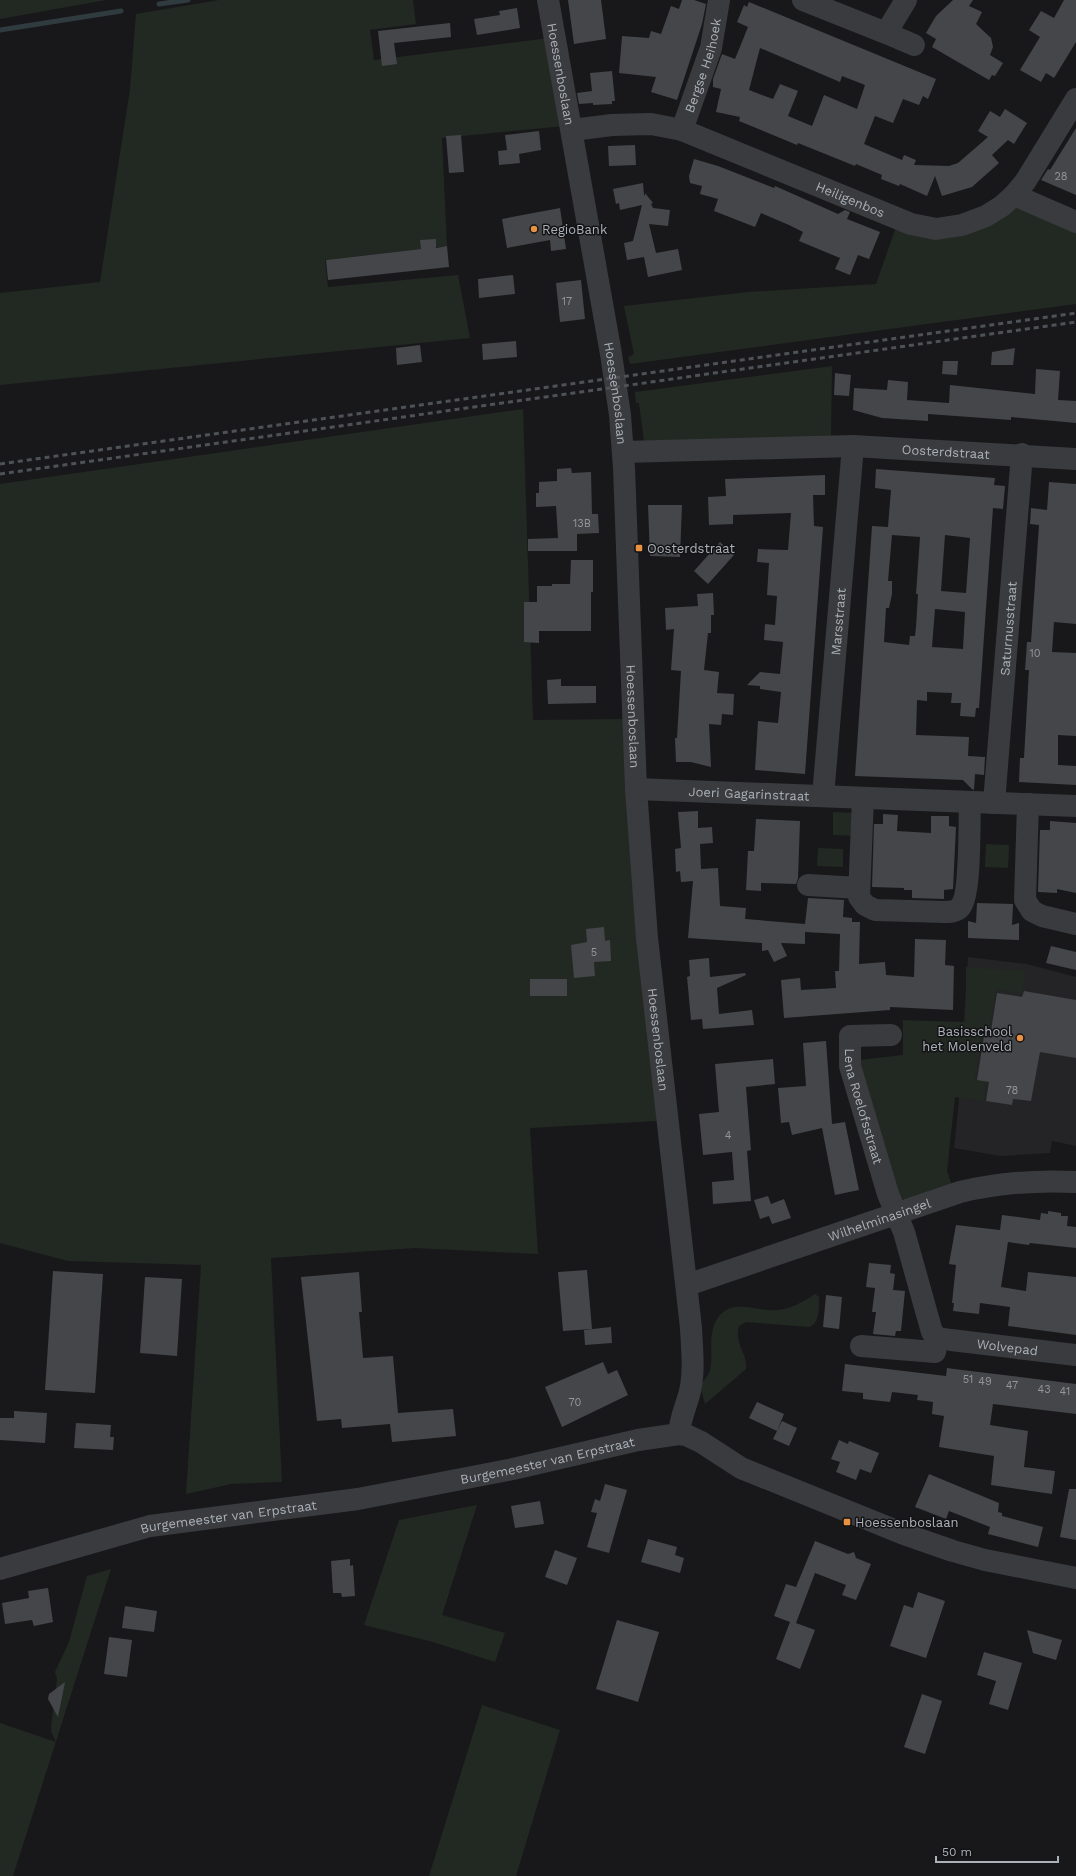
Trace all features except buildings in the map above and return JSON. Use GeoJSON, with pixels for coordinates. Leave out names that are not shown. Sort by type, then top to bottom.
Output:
{"type":"FeatureCollection","features":[{"type":"Feature","properties":{"kind":"street","name":"Hoessenboslaan"},"geometry":{"type":"LineString","coordinates":[[548,0],[612,354],[620,415],[623,452],[636,790],[647,938],[687,1285],[693,1359],[689,1394],[680,1420],[679,1434]]}},
{"type":"Feature","properties":{"kind":"street","name":"Bergse Heihoek"},"geometry":{"type":"LineString","coordinates":[[682,130],[711,48],[719,0]]}},
{"type":"Feature","properties":{"kind":"street"},"geometry":{"type":"LineString","coordinates":[[803,0],[914,45]]}},
{"type":"Feature","properties":{"kind":"street"},"geometry":{"type":"LineString","coordinates":[[886,33],[906,0]]}},
{"type":"Feature","properties":{"kind":"street","name":"Heiligenbos"},"geometry":{"type":"LineString","coordinates":[[572,130],[612,125],[651,124],[682,130],[917,225],[936,229],[962,225],[986,216],[1014,195],[1025,182],[1076,99]]}},
{"type":"Feature","properties":{"kind":"street"},"geometry":{"type":"LineString","coordinates":[[1014,195],[1076,222]]}},
{"type":"Feature","properties":{"kind":"street","name":"Oosterdstraat"},"geometry":{"type":"LineString","coordinates":[[623,452],[853,446],[1022,454],[1076,459]]}},
{"type":"Feature","properties":{"kind":"street","name":"Marsstraat"},"geometry":{"type":"LineString","coordinates":[[823,796],[853,446]]}},
{"type":"Feature","properties":{"kind":"street","name":"Saturnusstraat"},"geometry":{"type":"LineString","coordinates":[[994,804],[1022,454]]}},
{"type":"Feature","properties":{"kind":"street","name":"Joeri Gagarinstraat"},"geometry":{"type":"LineString","coordinates":[[636,790],[1076,806]]}},
{"type":"Feature","properties":{"kind":"street"},"geometry":{"type":"LineString","coordinates":[[863,798],[859,897],[865,905],[875,910],[945,912],[954,911],[961,907],[967,893],[970,802]]}},
{"type":"Feature","properties":{"kind":"street"},"geometry":{"type":"LineString","coordinates":[[1028,804],[1025,900],[1032,911],[1042,916],[1076,924]]}},
{"type":"Feature","properties":{"kind":"street"},"geometry":{"type":"LineString","coordinates":[[808,885],[859,888]]}},
{"type":"Feature","properties":{"kind":"street","name":"Lena Roelofsstraat"},"geometry":{"type":"LineString","coordinates":[[891,1035],[850,1036],[850,1066],[888,1194],[896,1214]]}},
{"type":"Feature","properties":{"kind":"street","name":"Wilhelminasingel"},"geometry":{"type":"LineString","coordinates":[[687,1285],[960,1192],[986,1186],[1050,1181],[1076,1182]]}},
{"type":"Feature","properties":{"kind":"street"},"geometry":{"type":"LineString","coordinates":[[862,1346],[935,1352],[938,1338],[932,1332],[904,1232],[896,1214]]}},
{"type":"Feature","properties":{"kind":"street","name":"Wolvepad"},"geometry":{"type":"LineString","coordinates":[[938,1338],[1076,1355]]}},
{"type":"Feature","properties":{"kind":"street","name":"Burgemeester van Erpstraat"},"geometry":{"type":"LineString","coordinates":[[0,1569],[150,1526],[358,1499],[513,1469],[638,1440],[679,1434],[686,1435],[701,1442],[741,1468],[904,1534],[953,1552],[985,1560],[1076,1578]]}},
{"type":"Feature","properties":{"kind":"shaded area"},"geometry":{"type":"Polygon","coordinates":[[[0,0],[106,0],[0,19],[0,0]]]}},
{"type":"Feature","properties":{"kind":"shaded area"},"geometry":{"type":"Polygon","coordinates":[[[219,0],[413,0],[416,24],[370,30],[374,60],[549,38],[565,126],[442,138],[447,246],[325,260],[328,287],[458,275],[470,338],[0,385],[0,293],[100,282],[130,89],[136,14],[219,0]]]}},
{"type":"Feature","properties":{"kind":"shaded area"},"geometry":{"type":"Polygon","coordinates":[[[1017,207],[1076,231],[1076,304],[630,364],[628,357],[634,354],[624,306],[748,292],[876,284],[896,227],[1017,207]]]}},
{"type":"Feature","properties":{"kind":"shaded area"},"geometry":{"type":"Polygon","coordinates":[[[832,366],[831,437],[644,441],[639,403],[636,403],[635,392],[832,366]]]}},
{"type":"Feature","properties":{"kind":"shaded area"},"geometry":{"type":"Polygon","coordinates":[[[523,409],[533,720],[624,719],[657,1121],[530,1128],[538,1254],[415,1248],[271,1258],[282,1482],[231,1484],[186,1494],[201,1265],[68,1261],[0,1243],[0,484],[523,409]]]}},
{"type":"Feature","properties":{"kind":"shaded area"},"geometry":{"type":"Polygon","coordinates":[[[833,812],[855,813],[856,836],[833,835],[833,812]]]}},
{"type":"Feature","properties":{"kind":"shaded area"},"geometry":{"type":"Polygon","coordinates":[[[986,844],[1009,845],[1008,868],[985,867],[986,844]]]}},
{"type":"Feature","properties":{"kind":"shaded area"},"geometry":{"type":"Polygon","coordinates":[[[818,848],[843,849],[843,867],[817,866],[818,848]]]}},
{"type":"Feature","properties":{"kind":"shaded area","name":"Basisschool het Molenveld"},"geometry":{"type":"Polygon","coordinates":[[[968,957],[1027,964],[1076,977],[1076,1146],[1052,1141],[1050,1153],[1000,1156],[954,1148],[959,1100],[968,957]]]}},
{"type":"Feature","properties":{"kind":"shaded area"},"geometry":{"type":"Polygon","coordinates":[[[966,967],[1026,971],[1022,993],[996,990],[989,1033],[983,1033],[975,1079],[986,1082],[984,1101],[955,1097],[947,1171],[952,1186],[909,1202],[897,1196],[859,1060],[903,1055],[903,1021],[901,1020],[966,1022],[966,967]]]}},
{"type":"Feature","properties":{"kind":"shaded area"},"geometry":{"type":"Polygon","coordinates":[[[815,1294],[819,1297],[818,1315],[813,1325],[809,1327],[746,1322],[739,1326],[738,1339],[745,1359],[746,1369],[705,1404],[700,1385],[707,1376],[711,1364],[711,1338],[714,1325],[723,1312],[730,1308],[738,1307],[779,1310],[798,1304],[815,1294]]]}},
{"type":"Feature","properties":{"kind":"shaded area"},"geometry":{"type":"Polygon","coordinates":[[[477,1505],[442,1615],[505,1633],[495,1662],[433,1642],[364,1625],[399,1520],[477,1505]]]}},
{"type":"Feature","properties":{"kind":"shaded area"},"geometry":{"type":"Polygon","coordinates":[[[111,1569],[56,1742],[51,1731],[57,1679],[55,1672],[69,1642],[87,1576],[111,1569]]]}},
{"type":"Feature","properties":{"kind":"shaded area"},"geometry":{"type":"Polygon","coordinates":[[[482,1705],[560,1730],[516,1876],[429,1876],[482,1705]]]}},
{"type":"Feature","properties":{"kind":"shaded area"},"geometry":{"type":"Polygon","coordinates":[[[0,1723],[56,1742],[13,1876],[0,1876],[0,1723]]]}},
{"type":"Feature","properties":{"kind":"waterway"},"geometry":{"type":"LineString","coordinates":[[159,4],[188,0]]}},
{"type":"Feature","properties":{"kind":"waterway"},"geometry":{"type":"LineString","coordinates":[[0,30],[121,11]]}},
{"type":"Feature","properties":{"kind":"railway"},"geometry":{"type":"LineString","coordinates":[[0,464],[1076,313]]}},
{"type":"Feature","properties":{"kind":"railway"},"geometry":{"type":"LineString","coordinates":[[0,474],[1076,322]]}},
{"type":"Feature","properties":{"kind":"place","name":"RegioBank"},"geometry":{"type":"Point","coordinates":[534,229]}},
{"type":"Feature","properties":{"kind":"place","name":"Oosterdstraat"},"geometry":{"type":"Point","coordinates":[639,548]}},
{"type":"Feature","properties":{"kind":"place","name":"Basisschool het Molenveld"},"geometry":{"type":"Point","coordinates":[1020,1038]}},
{"type":"Feature","properties":{"kind":"place","name":"Hoessenboslaan"},"geometry":{"type":"Point","coordinates":[847,1522]}}]}
